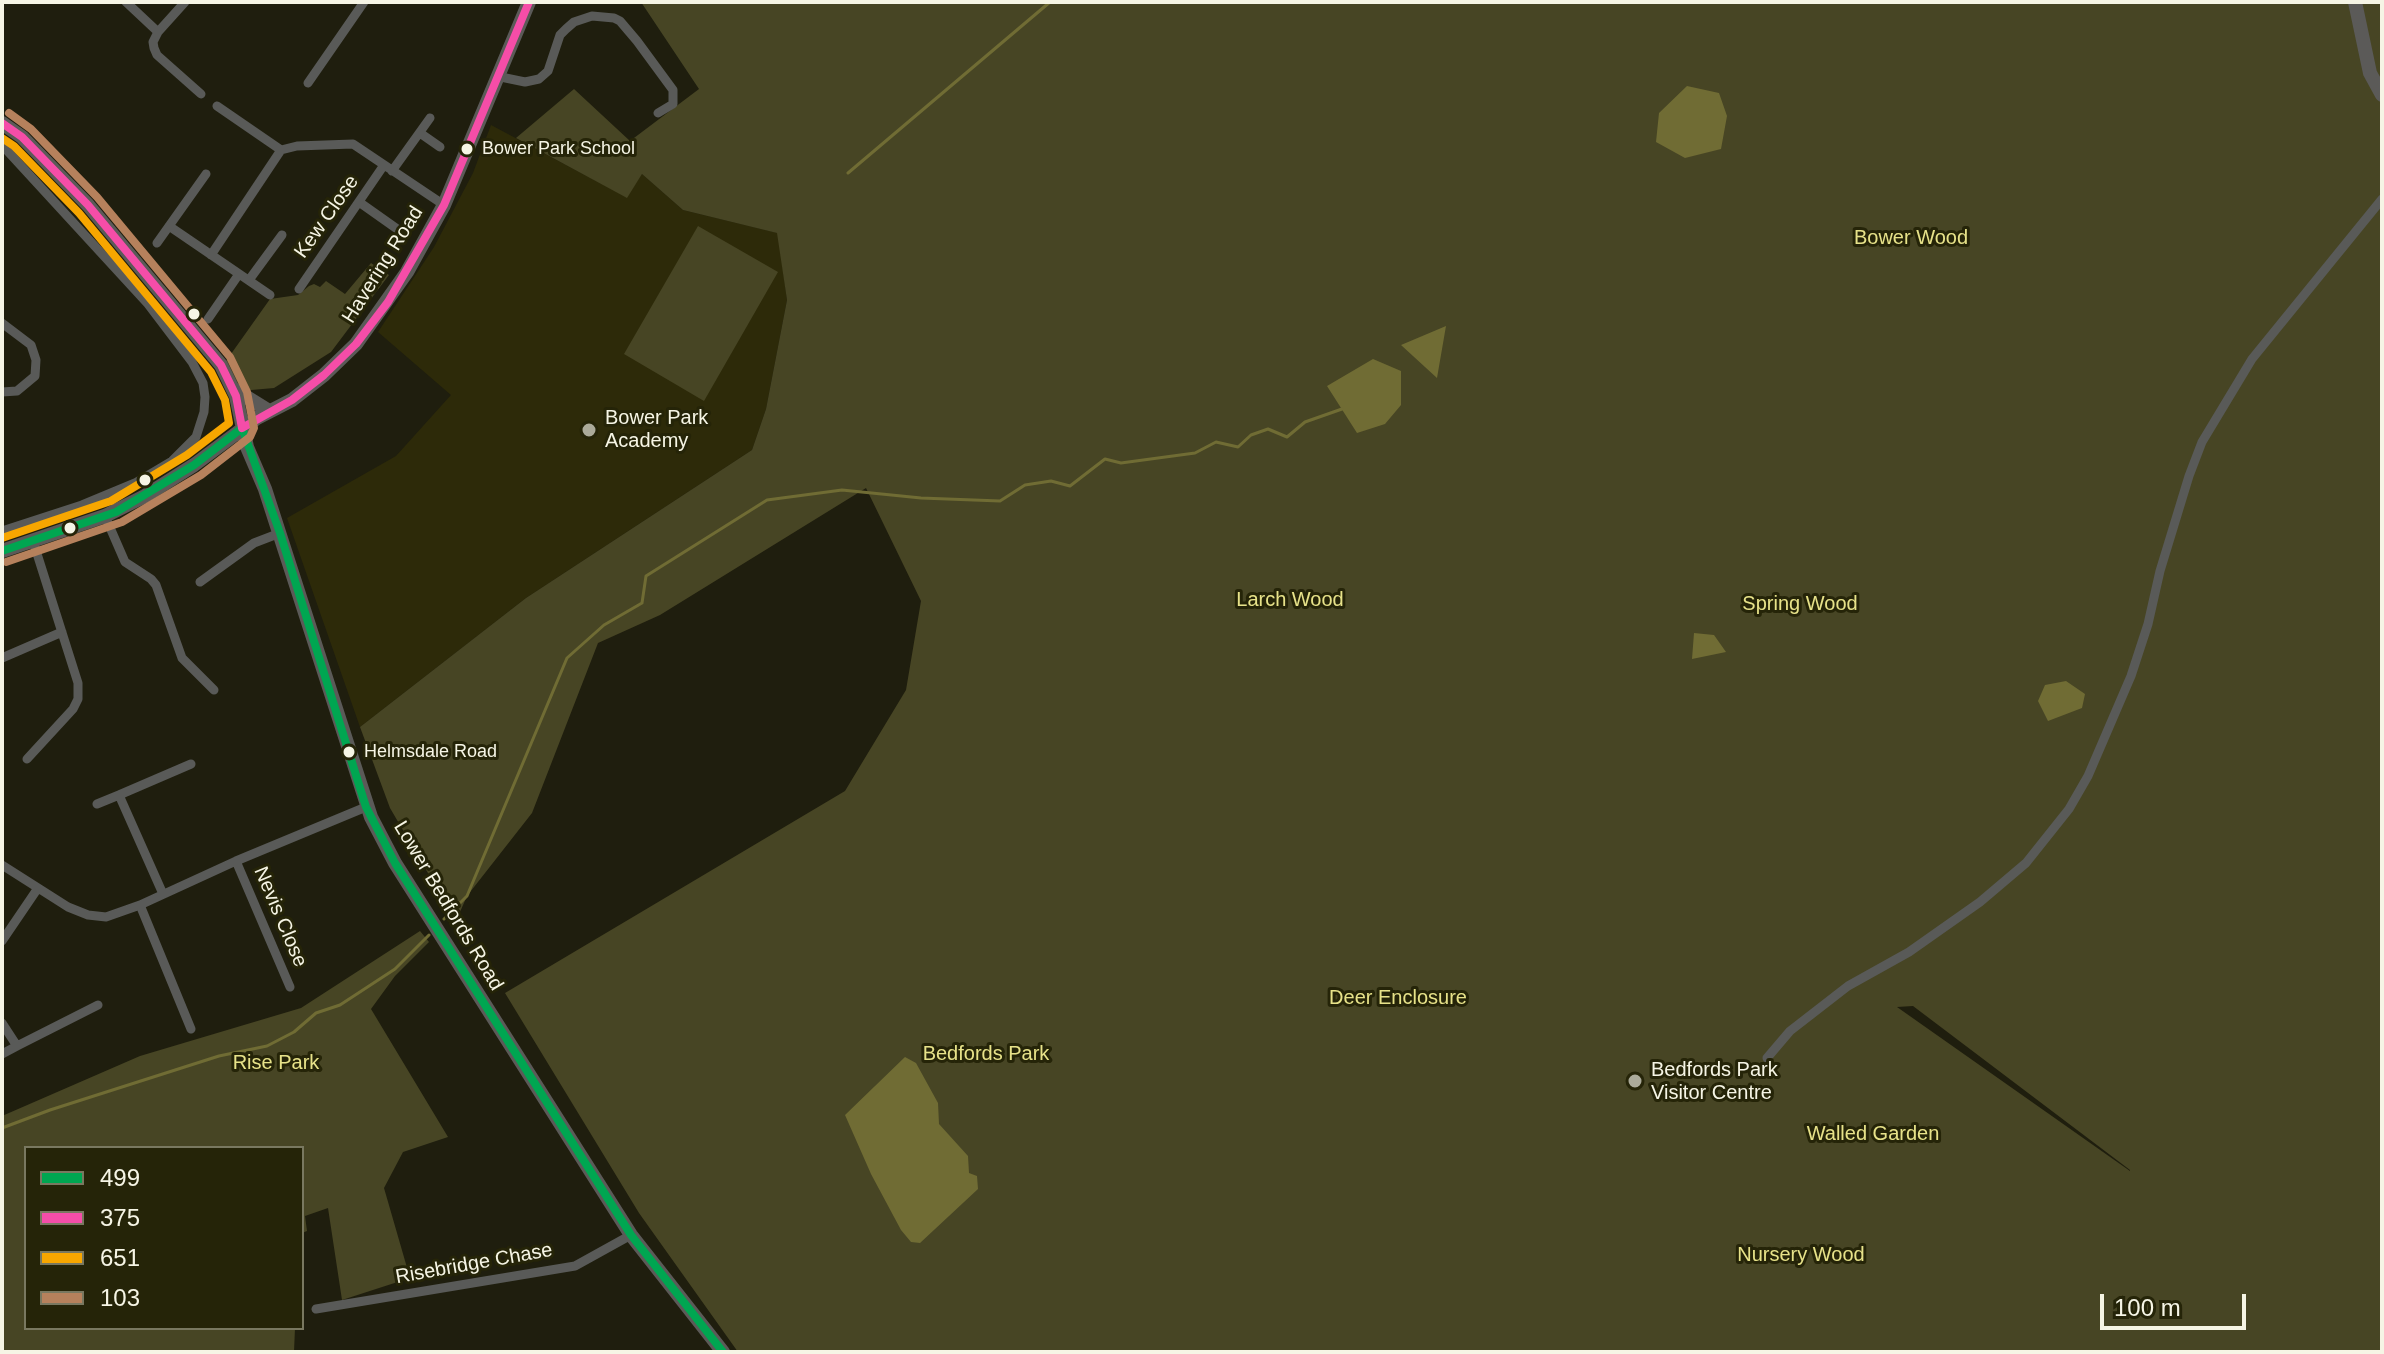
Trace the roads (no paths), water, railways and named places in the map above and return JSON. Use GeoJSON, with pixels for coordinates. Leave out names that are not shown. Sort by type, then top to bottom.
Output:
{"type":"FeatureCollection","features":[{"type":"Feature","properties":{"kind":"main road","name":"Havering Road"},"geometry":{"type":"LineString","coordinates":[[2,551],[105,516],[145,496],[194,465],[242,428],[292,400],[356,344],[407,272],[444,205],[529,2]]}},
{"type":"Feature","properties":{"kind":"main road"},"geometry":{"type":"LineString","coordinates":[[2355,2],[2368,65],[2382,95]]}},
{"type":"Feature","properties":{"kind":"main road"},"geometry":{"type":"LineString","coordinates":[[2,123],[22,137],[88,205],[221,365],[232,388],[269,411]]}},
{"type":"Feature","properties":{"kind":"main road","name":"Lower Bedfords Road"},"geometry":{"type":"LineString","coordinates":[[232,388],[247,447],[280,533],[366,807],[403,876],[631,1235],[723,1352]]}},
{"type":"Feature","properties":{"kind":"street"},"geometry":{"type":"LineString","coordinates":[[126,2],[158,32]]}},
{"type":"Feature","properties":{"kind":"street"},"geometry":{"type":"LineString","coordinates":[[185,2],[153,42],[157,55],[201,94]]}},
{"type":"Feature","properties":{"kind":"street"},"geometry":{"type":"LineString","coordinates":[[308,83],[364,2]]}},
{"type":"Feature","properties":{"kind":"street"},"geometry":{"type":"LineString","coordinates":[[496,76],[525,82],[539,79],[548,71],[560,35],[574,22],[592,16],[614,18],[637,41],[673,90],[673,104],[658,113]]}},
{"type":"Feature","properties":{"kind":"street"},"geometry":{"type":"LineString","coordinates":[[217,106],[281,150]]}},
{"type":"Feature","properties":{"kind":"street","name":"Kew Close"},"geometry":{"type":"LineString","coordinates":[[299,289],[359,202],[430,118]]}},
{"type":"Feature","properties":{"kind":"street"},"geometry":{"type":"LineString","coordinates":[[420,133],[440,147]]}},
{"type":"Feature","properties":{"kind":"street"},"geometry":{"type":"LineString","coordinates":[[211,255],[281,150],[297,146],[353,144],[444,205]]}},
{"type":"Feature","properties":{"kind":"street"},"geometry":{"type":"LineString","coordinates":[[2,145],[148,304],[192,362],[203,383],[204,412],[196,437],[172,461],[135,483],[82,505],[2,531]]}},
{"type":"Feature","properties":{"kind":"street"},"geometry":{"type":"LineString","coordinates":[[157,243],[206,174]]}},
{"type":"Feature","properties":{"kind":"street"},"geometry":{"type":"LineString","coordinates":[[45,191],[61,178]]}},
{"type":"Feature","properties":{"kind":"street"},"geometry":{"type":"LineString","coordinates":[[1767,1058],[1790,1031],[1848,986],[1909,952],[1980,902],[2026,863],[2069,809],[2088,776],[2131,676],[2148,624],[2160,571],[2202,442],[2252,359],[2382,199]]}},
{"type":"Feature","properties":{"kind":"street"},"geometry":{"type":"LineString","coordinates":[[359,202],[400,231]]}},
{"type":"Feature","properties":{"kind":"street"},"geometry":{"type":"LineString","coordinates":[[169,226],[270,295]]}},
{"type":"Feature","properties":{"kind":"street"},"geometry":{"type":"LineString","coordinates":[[249,280],[282,235]]}},
{"type":"Feature","properties":{"kind":"street"},"geometry":{"type":"LineString","coordinates":[[208,319],[239,274]]}},
{"type":"Feature","properties":{"kind":"street"},"geometry":{"type":"LineString","coordinates":[[2,323],[31,345],[36,360],[35,376],[17,391],[2,392]]}},
{"type":"Feature","properties":{"kind":"street"},"geometry":{"type":"LineString","coordinates":[[105,516],[125,562],[156,585],[182,658],[214,690]]}},
{"type":"Feature","properties":{"kind":"street"},"geometry":{"type":"LineString","coordinates":[[200,582],[254,543],[280,533]]}},
{"type":"Feature","properties":{"kind":"street"},"geometry":{"type":"LineString","coordinates":[[27,759],[73,709],[78,699],[78,683],[33,541]]}},
{"type":"Feature","properties":{"kind":"street"},"geometry":{"type":"LineString","coordinates":[[2,658],[62,632]]}},
{"type":"Feature","properties":{"kind":"street"},"geometry":{"type":"LineString","coordinates":[[167,649],[178,645]]}},
{"type":"Feature","properties":{"kind":"street"},"geometry":{"type":"LineString","coordinates":[[197,687],[205,680]]}},
{"type":"Feature","properties":{"kind":"street"},"geometry":{"type":"LineString","coordinates":[[97,804],[191,764]]}},
{"type":"Feature","properties":{"kind":"street"},"geometry":{"type":"LineString","coordinates":[[119,795],[163,894]]}},
{"type":"Feature","properties":{"kind":"street"},"geometry":{"type":"LineString","coordinates":[[2,865],[68,907],[88,915],[106,917],[366,807]]}},
{"type":"Feature","properties":{"kind":"street","name":"Nevis Close"},"geometry":{"type":"LineString","coordinates":[[236,861],[290,987]]}},
{"type":"Feature","properties":{"kind":"street"},"geometry":{"type":"LineString","coordinates":[[2,941],[38,888]]}},
{"type":"Feature","properties":{"kind":"street"},"geometry":{"type":"LineString","coordinates":[[140,905],[191,1029]]}},
{"type":"Feature","properties":{"kind":"street"},"geometry":{"type":"LineString","coordinates":[[2,1054],[98,1005]]}},
{"type":"Feature","properties":{"kind":"street"},"geometry":{"type":"LineString","coordinates":[[2,1023],[17,1046]]}},
{"type":"Feature","properties":{"kind":"street","name":"Risebridge Chase"},"geometry":{"type":"LineString","coordinates":[[316,1309],[575,1266],[631,1235]]}},
{"type":"Feature","properties":{"kind":"waterway"},"geometry":{"type":"LineString","coordinates":[[848,173],[1050,2]]}},
{"type":"Feature","properties":{"kind":"waterway"},"geometry":{"type":"LineString","coordinates":[[444,919],[467,896],[567,658],[604,625],[642,603],[646,576],[767,500],[842,490],[921,498],[1000,501],[1025,485],[1051,481],[1070,486],[1105,459],[1121,463],[1195,453],[1216,442],[1238,447],[1251,435],[1268,429],[1287,437],[1305,422],[1342,409]]}},
{"type":"Feature","properties":{"kind":"waterway"},"geometry":{"type":"LineString","coordinates":[[2,1128],[219,1056],[267,1046],[294,1032],[316,1013],[340,1005],[395,969],[429,935]]}},
{"type":"Feature","properties":{"kind":"place","name":"Bower Park School"},"geometry":{"type":"Point","coordinates":[467,149]}},
{"type":"Feature","properties":{"kind":"place","name":"Bower Park Academy"},"geometry":{"type":"Point","coordinates":[589,430]}},
{"type":"Feature","properties":{"kind":"place","name":"Helmsdale Road"},"geometry":{"type":"Point","coordinates":[349,752]}},
{"type":"Feature","properties":{"kind":"place","name":"Bedfords Park Visitor Centre"},"geometry":{"type":"Point","coordinates":[1635,1081]}},
{"type":"Feature","properties":{"kind":"park label","name":"Bower Wood"},"geometry":{"type":"Point","coordinates":[1911,238]}},
{"type":"Feature","properties":{"kind":"park label","name":"Larch Wood"},"geometry":{"type":"Point","coordinates":[1290,600]}},
{"type":"Feature","properties":{"kind":"park label","name":"Spring Wood"},"geometry":{"type":"Point","coordinates":[1800,604]}},
{"type":"Feature","properties":{"kind":"park label","name":"Deer Enclosure"},"geometry":{"type":"Point","coordinates":[1398,998]}},
{"type":"Feature","properties":{"kind":"park label","name":"Bedfords Park"},"geometry":{"type":"Point","coordinates":[986,1054]}},
{"type":"Feature","properties":{"kind":"park label","name":"Rise Park"},"geometry":{"type":"Point","coordinates":[276,1063]}},
{"type":"Feature","properties":{"kind":"park label","name":"Walled Garden"},"geometry":{"type":"Point","coordinates":[1873,1134]}},
{"type":"Feature","properties":{"kind":"park label","name":"Nursery Wood"},"geometry":{"type":"Point","coordinates":[1801,1255]}}]}
